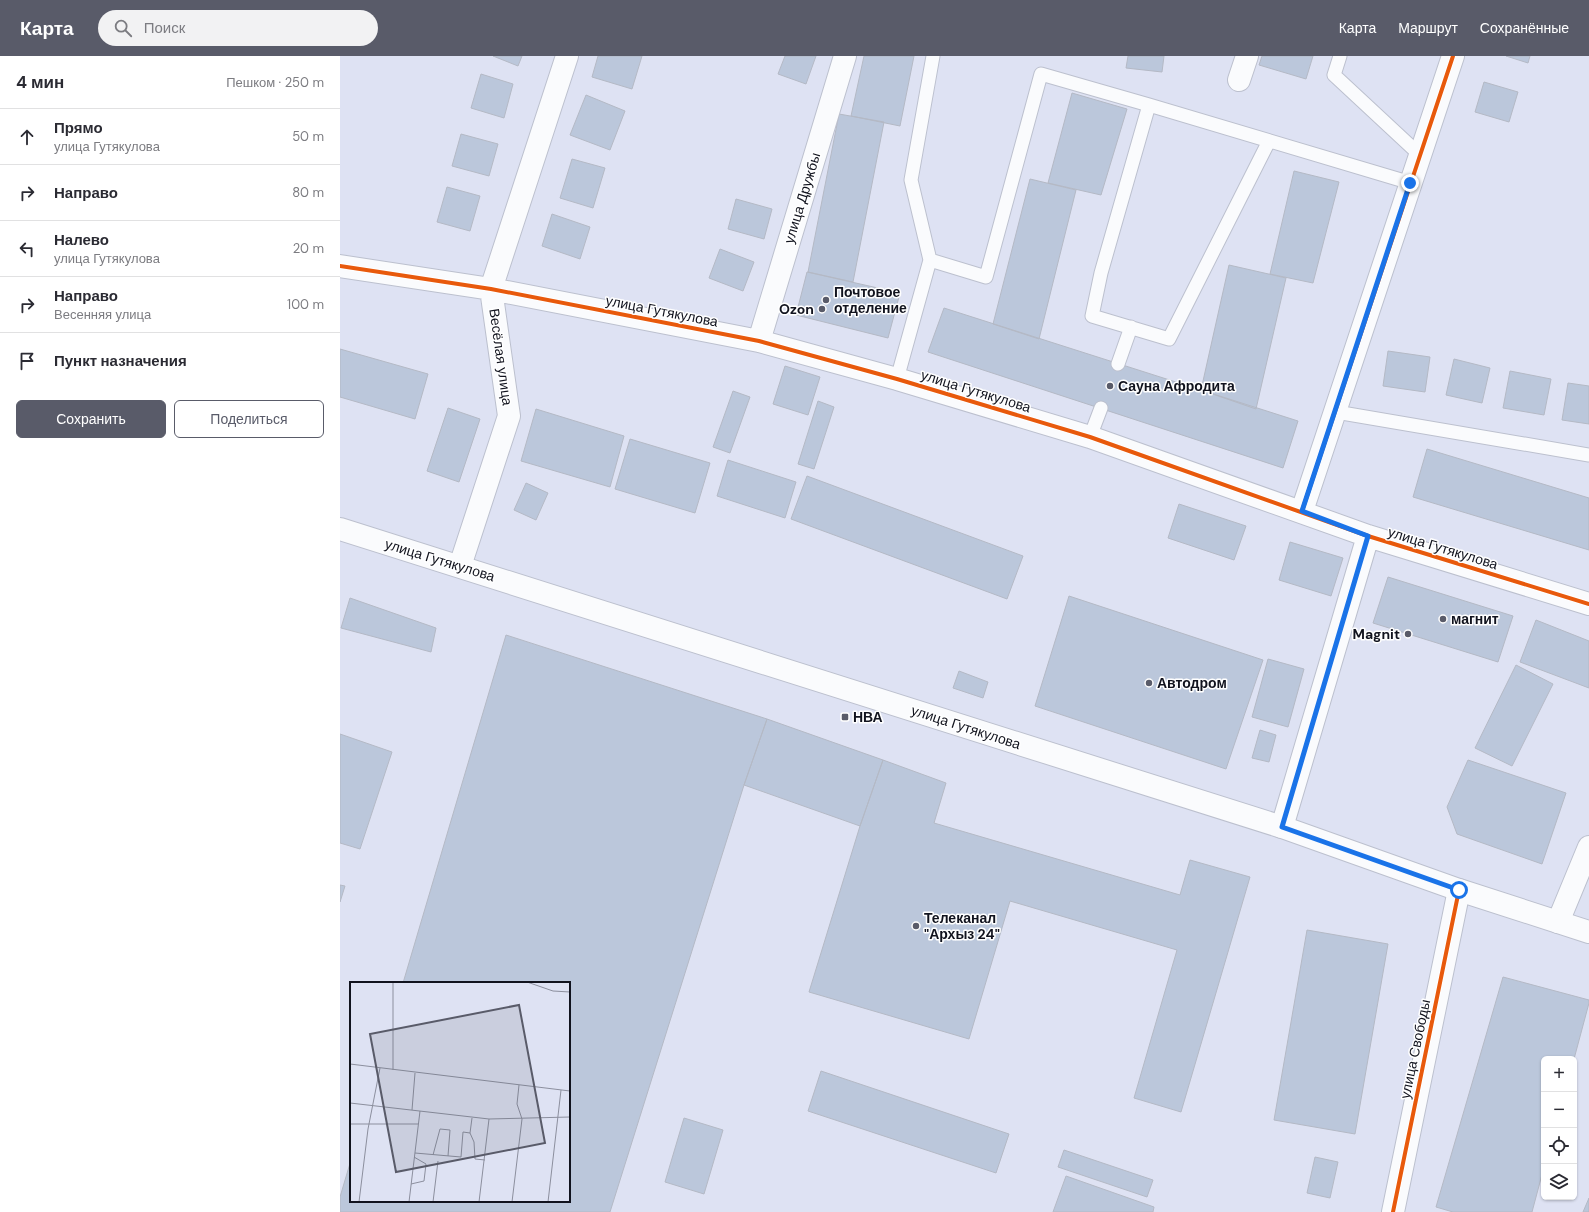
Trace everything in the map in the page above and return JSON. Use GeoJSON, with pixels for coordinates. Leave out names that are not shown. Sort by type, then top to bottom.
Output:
{"type":"FeatureCollection","features":[{"type":"Feature","properties":{"kind":"street","name":"Весёлая улица"},"geometry":{"type":"LineString","coordinates":[[460,566],[509,416],[491,289],[567,56]]}},
{"type":"Feature","properties":{"kind":"street","name":"улица Дружбы"},"geometry":{"type":"LineString","coordinates":[[759,341],[845,56]]}},
{"type":"Feature","properties":{"kind":"street"},"geometry":{"type":"LineString","coordinates":[[1239,80],[1247,56]]}},
{"type":"Feature","properties":{"kind":"street"},"geometry":{"type":"LineString","coordinates":[[1302,511],[1453,56]]}},
{"type":"Feature","properties":{"kind":"street","name":"улица Гутякулова"},"geometry":{"type":"LineString","coordinates":[[340,266],[491,289],[759,341],[896,378],[1090,437],[1302,511],[1368,536],[1589,604]]}},
{"type":"Feature","properties":{"kind":"street","name":"улица Гутякулова"},"geometry":{"type":"LineString","coordinates":[[340,529],[1282,827],[1459,890],[1589,932]]}},
{"type":"Feature","properties":{"kind":"street"},"geometry":{"type":"LineString","coordinates":[[1282,827],[1368,536]]}},
{"type":"Feature","properties":{"kind":"street"},"geometry":{"type":"LineString","coordinates":[[1558,922],[1589,847]]}},
{"type":"Feature","properties":{"kind":"street","name":"улица Свободы"},"geometry":{"type":"LineString","coordinates":[[1393,1212],[1459,890]]}},
{"type":"Feature","properties":{"kind":"lane"},"geometry":{"type":"LineString","coordinates":[[896,378],[930,260],[911,180],[934,56]]}},
{"type":"Feature","properties":{"kind":"lane"},"geometry":{"type":"LineString","coordinates":[[1340,56],[1334,75],[1420,155]]}},
{"type":"Feature","properties":{"kind":"lane"},"geometry":{"type":"LineString","coordinates":[[930,260],[986,277],[1041,74],[1410,183]]}},
{"type":"Feature","properties":{"kind":"lane"},"geometry":{"type":"LineString","coordinates":[[1149,105],[1101,273],[1092,316],[1131,328],[1169,339],[1269,141]]}},
{"type":"Feature","properties":{"kind":"lane"},"geometry":{"type":"LineString","coordinates":[[1118,364],[1131,328]]}},
{"type":"Feature","properties":{"kind":"lane"},"geometry":{"type":"LineString","coordinates":[[1090,437],[1101,408]]}},
{"type":"Feature","properties":{"kind":"lane"},"geometry":{"type":"LineString","coordinates":[[1336,412],[1589,454]]}},
{"type":"Feature","properties":{"kind":"building"},"geometry":{"type":"Polygon","coordinates":[[[493,56],[522,56],[518,66],[493,56]]]}},
{"type":"Feature","properties":{"kind":"building"},"geometry":{"type":"Polygon","coordinates":[[[598,56],[642,56],[632,89],[592,77],[598,56]]]}},
{"type":"Feature","properties":{"kind":"building"},"geometry":{"type":"Polygon","coordinates":[[[785,56],[816,56],[806,84],[778,74],[785,56]]]}},
{"type":"Feature","properties":{"kind":"building"},"geometry":{"type":"Polygon","coordinates":[[[864,56],[914,56],[900,126],[851,116],[864,56]]]}},
{"type":"Feature","properties":{"kind":"building"},"geometry":{"type":"Polygon","coordinates":[[[1128,56],[1164,56],[1162,72],[1126,68],[1128,56]]]}},
{"type":"Feature","properties":{"kind":"building"},"geometry":{"type":"Polygon","coordinates":[[[1262,56],[1313,56],[1306,79],[1259,65],[1262,56]]]}},
{"type":"Feature","properties":{"kind":"building"},"geometry":{"type":"Polygon","coordinates":[[[1506,56],[1530,56],[1528,63],[1506,56]]]}},
{"type":"Feature","properties":{"kind":"building"},"geometry":{"type":"Polygon","coordinates":[[[481,74],[513,84],[504,118],[471,108],[481,74]]]}},
{"type":"Feature","properties":{"kind":"building"},"geometry":{"type":"Polygon","coordinates":[[[1484,82],[1518,92],[1509,122],[1475,112],[1484,82]]]}},
{"type":"Feature","properties":{"kind":"building"},"geometry":{"type":"Polygon","coordinates":[[[1072,93],[1127,109],[1101,195],[1048,183],[1072,93]]]}},
{"type":"Feature","properties":{"kind":"building"},"geometry":{"type":"Polygon","coordinates":[[[586,95],[625,111],[610,150],[570,135],[586,95]]]}},
{"type":"Feature","properties":{"kind":"building"},"geometry":{"type":"Polygon","coordinates":[[[839,114],[884,122],[853,282],[808,272],[839,114]]]}},
{"type":"Feature","properties":{"kind":"building"},"geometry":{"type":"Polygon","coordinates":[[[461,134],[498,144],[489,176],[452,166],[461,134]]]}},
{"type":"Feature","properties":{"kind":"building"},"geometry":{"type":"Polygon","coordinates":[[[572,159],[605,168],[593,208],[560,198],[572,159]]]}},
{"type":"Feature","properties":{"kind":"building"},"geometry":{"type":"Polygon","coordinates":[[[1294,171],[1339,182],[1313,283],[1270,274],[1294,171]]]}},
{"type":"Feature","properties":{"kind":"building"},"geometry":{"type":"Polygon","coordinates":[[[1030,179],[1076,190],[1039,339],[993,324],[1030,179]]]}},
{"type":"Feature","properties":{"kind":"building"},"geometry":{"type":"Polygon","coordinates":[[[447,187],[480,196],[470,231],[437,222],[447,187]]]}},
{"type":"Feature","properties":{"kind":"building"},"geometry":{"type":"Polygon","coordinates":[[[736,199],[772,209],[764,239],[728,229],[736,199]]]}},
{"type":"Feature","properties":{"kind":"building"},"geometry":{"type":"Polygon","coordinates":[[[552,214],[590,227],[580,259],[542,246],[552,214]]]}},
{"type":"Feature","properties":{"kind":"building"},"geometry":{"type":"Polygon","coordinates":[[[720,249],[754,262],[743,291],[709,278],[720,249]]]}},
{"type":"Feature","properties":{"kind":"building"},"geometry":{"type":"Polygon","coordinates":[[[1229,265],[1286,278],[1256,409],[1201,390],[1229,265]]]}},
{"type":"Feature","properties":{"kind":"building"},"geometry":{"type":"Polygon","coordinates":[[[807,272],[900,293],[888,338],[796,315],[807,272]]]}},
{"type":"Feature","properties":{"kind":"building","name":"Сауна Афродита"},"geometry":{"type":"Polygon","coordinates":[[[944,308],[1298,421],[1283,468],[928,352],[944,308]]]}},
{"type":"Feature","properties":{"kind":"building"},"geometry":{"type":"Polygon","coordinates":[[[340,349],[428,374],[415,419],[340,397],[340,349]]]}},
{"type":"Feature","properties":{"kind":"building"},"geometry":{"type":"Polygon","coordinates":[[[1388,351],[1430,357],[1425,392],[1383,386],[1388,351]]]}},
{"type":"Feature","properties":{"kind":"building"},"geometry":{"type":"Polygon","coordinates":[[[1454,359],[1490,368],[1482,403],[1446,395],[1454,359]]]}},
{"type":"Feature","properties":{"kind":"building"},"geometry":{"type":"Polygon","coordinates":[[[785,366],[820,377],[808,415],[773,404],[785,366]]]}},
{"type":"Feature","properties":{"kind":"building"},"geometry":{"type":"Polygon","coordinates":[[[1510,371],[1551,379],[1544,415],[1503,408],[1510,371]]]}},
{"type":"Feature","properties":{"kind":"building"},"geometry":{"type":"Polygon","coordinates":[[[1568,383],[1589,386],[1589,424],[1562,420],[1568,383]]]}},
{"type":"Feature","properties":{"kind":"building"},"geometry":{"type":"Polygon","coordinates":[[[733,391],[750,397],[730,453],[713,447],[733,391]]]}},
{"type":"Feature","properties":{"kind":"building"},"geometry":{"type":"Polygon","coordinates":[[[818,401],[834,407],[814,469],[798,464],[818,401]]]}},
{"type":"Feature","properties":{"kind":"building"},"geometry":{"type":"Polygon","coordinates":[[[448,408],[480,419],[459,482],[427,471],[448,408]]]}},
{"type":"Feature","properties":{"kind":"building"},"geometry":{"type":"Polygon","coordinates":[[[536,409],[624,436],[610,487],[521,461],[536,409]]]}},
{"type":"Feature","properties":{"kind":"building"},"geometry":{"type":"Polygon","coordinates":[[[630,439],[710,463],[695,513],[615,489],[630,439]]]}},
{"type":"Feature","properties":{"kind":"building"},"geometry":{"type":"Polygon","coordinates":[[[1427,449],[1589,498],[1589,550],[1413,497],[1427,449]]]}},
{"type":"Feature","properties":{"kind":"building"},"geometry":{"type":"Polygon","coordinates":[[[728,460],[796,482],[785,518],[717,496],[728,460]]]}},
{"type":"Feature","properties":{"kind":"building"},"geometry":{"type":"Polygon","coordinates":[[[807,476],[1023,556],[1007,599],[791,519],[807,476]]]}},
{"type":"Feature","properties":{"kind":"building"},"geometry":{"type":"Polygon","coordinates":[[[526,483],[548,493],[536,520],[514,510],[526,483]]]}},
{"type":"Feature","properties":{"kind":"building"},"geometry":{"type":"Polygon","coordinates":[[[1179,504],[1246,526],[1234,560],[1168,538],[1179,504]]]}},
{"type":"Feature","properties":{"kind":"building"},"geometry":{"type":"Polygon","coordinates":[[[1290,542],[1343,558],[1331,596],[1279,580],[1290,542]]]}},
{"type":"Feature","properties":{"kind":"building","name":"магнит"},"geometry":{"type":"Polygon","coordinates":[[[1388,577],[1513,616],[1498,662],[1373,623],[1388,577]]]}},
{"type":"Feature","properties":{"kind":"building","name":"Автодром"},"geometry":{"type":"Polygon","coordinates":[[[1069,596],[1263,660],[1226,769],[1035,706],[1069,596]]]}},
{"type":"Feature","properties":{"kind":"building"},"geometry":{"type":"Polygon","coordinates":[[[350,598],[436,628],[431,652],[341,628],[350,598]]]}},
{"type":"Feature","properties":{"kind":"building"},"geometry":{"type":"Polygon","coordinates":[[[1536,620],[1589,641],[1589,688],[1520,662],[1536,620]]]}},
{"type":"Feature","properties":{"kind":"building"},"geometry":{"type":"Polygon","coordinates":[[[506,635],[767,719],[744,785],[610,1212],[340,1212],[340,1197],[350,1163],[350,1202],[570,1202],[570,982],[403,982],[506,635]]]}},
{"type":"Feature","properties":{"kind":"building"},"geometry":{"type":"Polygon","coordinates":[[[1268,659],[1304,669],[1288,727],[1252,717],[1268,659]]]}},
{"type":"Feature","properties":{"kind":"building"},"geometry":{"type":"Polygon","coordinates":[[[1516,665],[1553,684],[1512,766],[1475,748],[1516,665]]]}},
{"type":"Feature","properties":{"kind":"building"},"geometry":{"type":"Polygon","coordinates":[[[959,671],[988,682],[983,698],[953,688],[959,671]]]}},
{"type":"Feature","properties":{"kind":"building"},"geometry":{"type":"Polygon","coordinates":[[[767,719],[883,760],[860,826],[744,785],[767,719]]]}},
{"type":"Feature","properties":{"kind":"building"},"geometry":{"type":"Polygon","coordinates":[[[1260,730],[1276,735],[1269,762],[1252,758],[1260,730]]]}},
{"type":"Feature","properties":{"kind":"building"},"geometry":{"type":"Polygon","coordinates":[[[340,734],[392,752],[360,849],[340,843],[340,734]]]}},
{"type":"Feature","properties":{"kind":"building","name":"Телеканал \"Архыз 24\""},"geometry":{"type":"Polygon","coordinates":[[[883,760],[946,783],[934,823],[1180,895],[1190,860],[1250,877],[1181,1112],[1134,1098],[1177,950],[1010,901],[969,1039],[809,992],[860,826],[883,760]]]}},
{"type":"Feature","properties":{"kind":"building"},"geometry":{"type":"Polygon","coordinates":[[[1468,760],[1566,793],[1542,864],[1457,834],[1447,807],[1468,760]]]}},
{"type":"Feature","properties":{"kind":"building"},"geometry":{"type":"Polygon","coordinates":[[[340,885],[345,886],[340,902],[340,885]]]}},
{"type":"Feature","properties":{"kind":"building"},"geometry":{"type":"Polygon","coordinates":[[[1307,930],[1388,944],[1355,1134],[1274,1120],[1307,930]]]}},
{"type":"Feature","properties":{"kind":"building"},"geometry":{"type":"Polygon","coordinates":[[[1503,977],[1589,1000],[1575,1056],[1541,1056],[1541,1178],[1532,1212],[1453,1212],[1436,1207],[1503,977]]]}},
{"type":"Feature","properties":{"kind":"building"},"geometry":{"type":"Polygon","coordinates":[[[821,1071],[1009,1134],[996,1173],[808,1111],[821,1071]]]}},
{"type":"Feature","properties":{"kind":"building"},"geometry":{"type":"Polygon","coordinates":[[[684,1118],[723,1130],[704,1194],[665,1182],[684,1118]]]}},
{"type":"Feature","properties":{"kind":"building"},"geometry":{"type":"Polygon","coordinates":[[[1064,1150],[1153,1180],[1147,1197],[1058,1167],[1064,1150]]]}},
{"type":"Feature","properties":{"kind":"building"},"geometry":{"type":"Polygon","coordinates":[[[1315,1157],[1338,1162],[1330,1198],[1307,1193],[1315,1157]]]}},
{"type":"Feature","properties":{"kind":"building"},"geometry":{"type":"Polygon","coordinates":[[[1066,1176],[1154,1207],[1153,1212],[1053,1212],[1066,1176]]]}},
{"type":"Feature","properties":{"kind":"building"},"geometry":{"type":"Polygon","coordinates":[[[1589,1198],[1589,1212],[1583,1212],[1589,1198]]]}},
{"type":"Feature","properties":{"kind":"cycle path"},"geometry":{"type":"LineString","coordinates":[[1302,511],[1453,56]]}},
{"type":"Feature","properties":{"kind":"cycle path"},"geometry":{"type":"LineString","coordinates":[[340,266],[491,289],[759,341],[897,379],[1090,437],[1368,536],[1589,604]]}},
{"type":"Feature","properties":{"kind":"cycle path"},"geometry":{"type":"LineString","coordinates":[[1393,1212],[1459,890]]}},
{"type":"Feature","properties":{"kind":"place","name":"Почтовое отделение"},"geometry":{"type":"Point","coordinates":[826,300]}},
{"type":"Feature","properties":{"kind":"place","name":"Ozon"},"geometry":{"type":"Point","coordinates":[822,309]}},
{"type":"Feature","properties":{"kind":"place","name":"Сауна Афродита"},"geometry":{"type":"Point","coordinates":[1110,386]}},
{"type":"Feature","properties":{"kind":"place","name":"магнит"},"geometry":{"type":"Point","coordinates":[1443,619]}},
{"type":"Feature","properties":{"kind":"place","name":"Magnit"},"geometry":{"type":"Point","coordinates":[1408,634]}},
{"type":"Feature","properties":{"kind":"place","name":"Автодром"},"geometry":{"type":"Point","coordinates":[1149,683]}},
{"type":"Feature","properties":{"kind":"place","name":"НВА"},"geometry":{"type":"Point","coordinates":[845,717]}},
{"type":"Feature","properties":{"kind":"place","name":"Телеканал \"Архыз 24\""},"geometry":{"type":"Point","coordinates":[916,926]}},
{"type":"Feature","properties":{"kind":"route"},"geometry":{"type":"LineString","coordinates":[[1410,183],[1302,511],[1368,536],[1282,827],[1459,890]]}}]}
